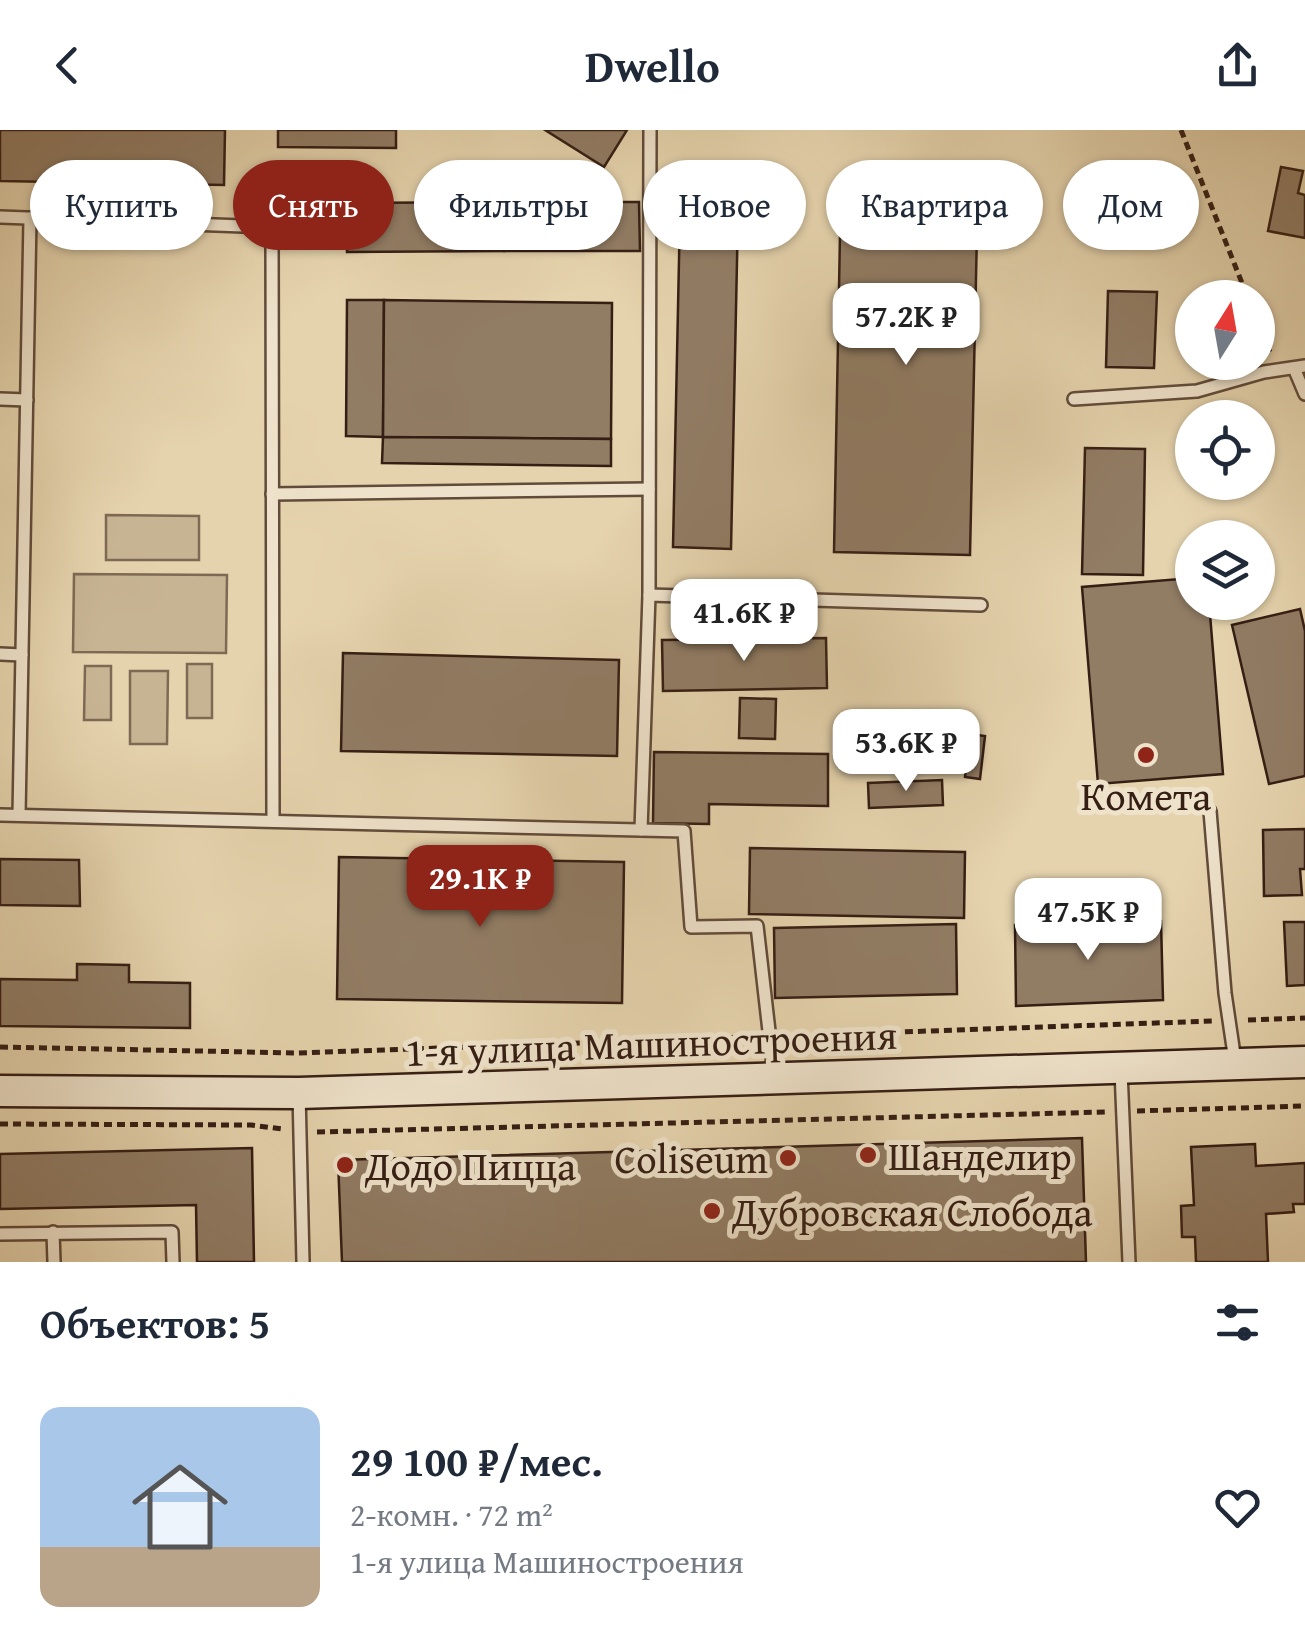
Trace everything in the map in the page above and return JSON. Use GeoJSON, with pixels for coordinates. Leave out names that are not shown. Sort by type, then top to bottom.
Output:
{"type":"FeatureCollection","features":[{"type":"Feature","properties":{"kind":"street","name":"1-я улица Машиностроения"},"geometry":{"type":"LineString","coordinates":[[0,1091],[299,1093],[1305,1062]]}},
{"type":"Feature","properties":{"kind":"lane"},"geometry":{"type":"LineString","coordinates":[[641,830],[649,595],[650,130]]}},
{"type":"Feature","properties":{"kind":"lane"},"geometry":{"type":"LineString","coordinates":[[0,217],[30,218],[19,815]]}},
{"type":"Feature","properties":{"kind":"lane"},"geometry":{"type":"LineString","coordinates":[[213,225],[272,227],[273,821]]}},
{"type":"Feature","properties":{"kind":"lane"},"geometry":{"type":"LineString","coordinates":[[1074,399],[1197,391],[1300,367],[1305,394]]}},
{"type":"Feature","properties":{"kind":"lane"},"geometry":{"type":"LineString","coordinates":[[0,400],[26,400]]}},
{"type":"Feature","properties":{"kind":"lane"},"geometry":{"type":"LineString","coordinates":[[272,494],[649,489]]}},
{"type":"Feature","properties":{"kind":"lane"},"geometry":{"type":"LineString","coordinates":[[649,595],[981,606]]}},
{"type":"Feature","properties":{"kind":"lane"},"geometry":{"type":"LineString","coordinates":[[0,654],[22,655]]}},
{"type":"Feature","properties":{"kind":"lane"},"geometry":{"type":"LineString","coordinates":[[1210,810],[1236,1065]]}},
{"type":"Feature","properties":{"kind":"lane"},"geometry":{"type":"LineString","coordinates":[[0,815],[684,831],[691,926],[757,926],[774,1079]]}},
{"type":"Feature","properties":{"kind":"lane"},"geometry":{"type":"LineString","coordinates":[[1121,1070],[1129,1262]]}},
{"type":"Feature","properties":{"kind":"lane"},"geometry":{"type":"LineString","coordinates":[[299,1093],[303,1262]]}},
{"type":"Feature","properties":{"kind":"lane"},"geometry":{"type":"LineString","coordinates":[[53,1232],[54,1262]]}},
{"type":"Feature","properties":{"kind":"lane"},"geometry":{"type":"LineString","coordinates":[[0,1234],[172,1232],[173,1262]]}},
{"type":"Feature","properties":{"kind":"path"},"geometry":{"type":"LineString","coordinates":[[1180,130],[1241,280]]}},
{"type":"Feature","properties":{"kind":"path"},"geometry":{"type":"LineString","coordinates":[[1275,362],[1278,370]]}},
{"type":"Feature","properties":{"kind":"path"},"geometry":{"type":"LineString","coordinates":[[0,1047],[298,1052],[1305,1018]]}},
{"type":"Feature","properties":{"kind":"path"},"geometry":{"type":"LineString","coordinates":[[0,1124],[250,1125],[300,1132],[1305,1106]]}},
{"type":"Feature","properties":{"kind":"shaded area"},"geometry":{"type":"Polygon","coordinates":[[[106,515],[199,516],[199,560],[106,560],[106,515]]]}},
{"type":"Feature","properties":{"kind":"shaded area"},"geometry":{"type":"Polygon","coordinates":[[[74,574],[227,575],[226,653],[73,652],[74,574]]]}},
{"type":"Feature","properties":{"kind":"shaded area"},"geometry":{"type":"Polygon","coordinates":[[[187,664],[212,664],[212,718],[187,718],[187,664]]]}},
{"type":"Feature","properties":{"kind":"shaded area"},"geometry":{"type":"Polygon","coordinates":[[[85,666],[111,666],[111,720],[84,720],[85,666]]]}},
{"type":"Feature","properties":{"kind":"shaded area"},"geometry":{"type":"Polygon","coordinates":[[[130,671],[168,671],[167,744],[130,744],[130,671]]]}},
{"type":"Feature","properties":{"kind":"building"},"geometry":{"type":"Polygon","coordinates":[[[0,130],[225,130],[224,185],[213,185],[213,160],[30,160],[30,182],[0,181],[0,130]]]}},
{"type":"Feature","properties":{"kind":"building"},"geometry":{"type":"Polygon","coordinates":[[[278,130],[396,130],[396,148],[278,147],[278,130]]]}},
{"type":"Feature","properties":{"kind":"building"},"geometry":{"type":"Polygon","coordinates":[[[545,130],[627,130],[608,160],[593,160],[545,130]]]}},
{"type":"Feature","properties":{"kind":"building"},"geometry":{"type":"Polygon","coordinates":[[[1281,167],[1303,171],[1298,193],[1305,195],[1305,238],[1268,231],[1281,167]]]}},
{"type":"Feature","properties":{"kind":"building"},"geometry":{"type":"Polygon","coordinates":[[[623,202],[639,202],[640,251],[504,251],[623,250],[623,202]]]}},
{"type":"Feature","properties":{"kind":"building"},"geometry":{"type":"Polygon","coordinates":[[[394,203],[414,203],[414,250],[504,251],[347,252],[394,250],[394,203]]]}},
{"type":"Feature","properties":{"kind":"building"},"geometry":{"type":"Polygon","coordinates":[[[679,250],[737,250],[731,549],[673,547],[679,250]]]}},
{"type":"Feature","properties":{"kind":"building"},"geometry":{"type":"Polygon","coordinates":[[[840,250],[977,250],[970,555],[834,552],[840,250]]]}},
{"type":"Feature","properties":{"kind":"building"},"geometry":{"type":"Polygon","coordinates":[[[1108,291],[1157,292],[1154,368],[1106,367],[1108,291]]]}},
{"type":"Feature","properties":{"kind":"building"},"geometry":{"type":"Polygon","coordinates":[[[347,300],[384,300],[383,437],[346,436],[347,300]]]}},
{"type":"Feature","properties":{"kind":"building"},"geometry":{"type":"Polygon","coordinates":[[[384,300],[612,303],[611,439],[383,437],[384,300]]]}},
{"type":"Feature","properties":{"kind":"building"},"geometry":{"type":"Polygon","coordinates":[[[383,437],[611,439],[611,466],[382,463],[383,437]]]}},
{"type":"Feature","properties":{"kind":"building"},"geometry":{"type":"Polygon","coordinates":[[[1085,448],[1145,449],[1143,575],[1082,574],[1085,448]]]}},
{"type":"Feature","properties":{"kind":"building"},"geometry":{"type":"Polygon","coordinates":[[[1175,579],[1175,620],[1210,620],[1223,774],[1098,784],[1082,587],[1175,579]]]}},
{"type":"Feature","properties":{"kind":"building"},"geometry":{"type":"Polygon","coordinates":[[[1300,609],[1305,631],[1305,776],[1269,784],[1232,625],[1275,620],[1275,615],[1300,609]]]}},
{"type":"Feature","properties":{"kind":"building"},"geometry":{"type":"Polygon","coordinates":[[[826,638],[827,688],[663,691],[662,640],[826,638]]]}},
{"type":"Feature","properties":{"kind":"building"},"geometry":{"type":"Polygon","coordinates":[[[343,653],[619,660],[617,756],[341,751],[343,653]]]}},
{"type":"Feature","properties":{"kind":"building"},"geometry":{"type":"Polygon","coordinates":[[[740,698],[776,699],[775,739],[739,738],[740,698]]]}},
{"type":"Feature","properties":{"kind":"building"},"geometry":{"type":"Polygon","coordinates":[[[946,730],[947,766],[877,767],[877,731],[946,730]]]}},
{"type":"Feature","properties":{"kind":"building"},"geometry":{"type":"Polygon","coordinates":[[[970,734],[985,736],[980,779],[965,777],[970,734]]]}},
{"type":"Feature","properties":{"kind":"building"},"geometry":{"type":"Polygon","coordinates":[[[654,752],[828,754],[828,806],[709,804],[709,824],[653,823],[654,752]]]}},
{"type":"Feature","properties":{"kind":"building"},"geometry":{"type":"Polygon","coordinates":[[[942,780],[943,805],[869,808],[868,783],[942,780]]]}},
{"type":"Feature","properties":{"kind":"building"},"geometry":{"type":"Polygon","coordinates":[[[1305,829],[1305,869],[1300,869],[1302,895],[1264,896],[1263,830],[1305,829]]]}},
{"type":"Feature","properties":{"kind":"building"},"geometry":{"type":"Polygon","coordinates":[[[750,848],[965,852],[964,918],[749,914],[750,848]]]}},
{"type":"Feature","properties":{"kind":"building"},"geometry":{"type":"Polygon","coordinates":[[[339,857],[624,862],[622,1003],[337,999],[339,857]]]}},
{"type":"Feature","properties":{"kind":"building"},"geometry":{"type":"Polygon","coordinates":[[[0,859],[79,860],[80,906],[0,905],[0,859]]]}},
{"type":"Feature","properties":{"kind":"building"},"geometry":{"type":"Polygon","coordinates":[[[1161,921],[1163,1000],[1016,1006],[1015,925],[1161,921]]]}},
{"type":"Feature","properties":{"kind":"building"},"geometry":{"type":"Polygon","coordinates":[[[1284,922],[1305,922],[1305,985],[1287,986],[1284,922]]]}},
{"type":"Feature","properties":{"kind":"building"},"geometry":{"type":"Polygon","coordinates":[[[956,924],[957,994],[775,998],[774,928],[956,924]]]}},
{"type":"Feature","properties":{"kind":"building"},"geometry":{"type":"Polygon","coordinates":[[[77,964],[129,965],[129,982],[190,983],[190,1028],[0,1026],[0,979],[77,980],[77,964]]]}},
{"type":"Feature","properties":{"kind":"building","name":"Дубровская Слобода"},"geometry":{"type":"Polygon","coordinates":[[[1082,1138],[1086,1262],[342,1262],[338,1160],[1082,1138]]]}},
{"type":"Feature","properties":{"kind":"building"},"geometry":{"type":"Polygon","coordinates":[[[1255,1144],[1256,1166],[1305,1163],[1305,1204],[1293,1204],[1294,1212],[1266,1214],[1268,1262],[1196,1262],[1195,1237],[1182,1237],[1181,1206],[1194,1205],[1191,1147],[1255,1144]]]}},
{"type":"Feature","properties":{"kind":"building"},"geometry":{"type":"Polygon","coordinates":[[[252,1148],[254,1262],[197,1262],[196,1205],[0,1209],[0,1154],[252,1148]]]}},
{"type":"Feature","properties":{"kind":"place","name":"Комета"},"geometry":{"type":"Point","coordinates":[1146,755]}},
{"type":"Feature","properties":{"kind":"place","name":"Шанделир"},"geometry":{"type":"Point","coordinates":[868,1155]}},
{"type":"Feature","properties":{"kind":"place","name":"Coliseum"},"geometry":{"type":"Point","coordinates":[788,1158]}},
{"type":"Feature","properties":{"kind":"place","name":"Додо Пицца"},"geometry":{"type":"Point","coordinates":[345,1165]}},
{"type":"Feature","properties":{"kind":"place","name":"Дубровская Слобода"},"geometry":{"type":"Point","coordinates":[712,1211]}}]}
